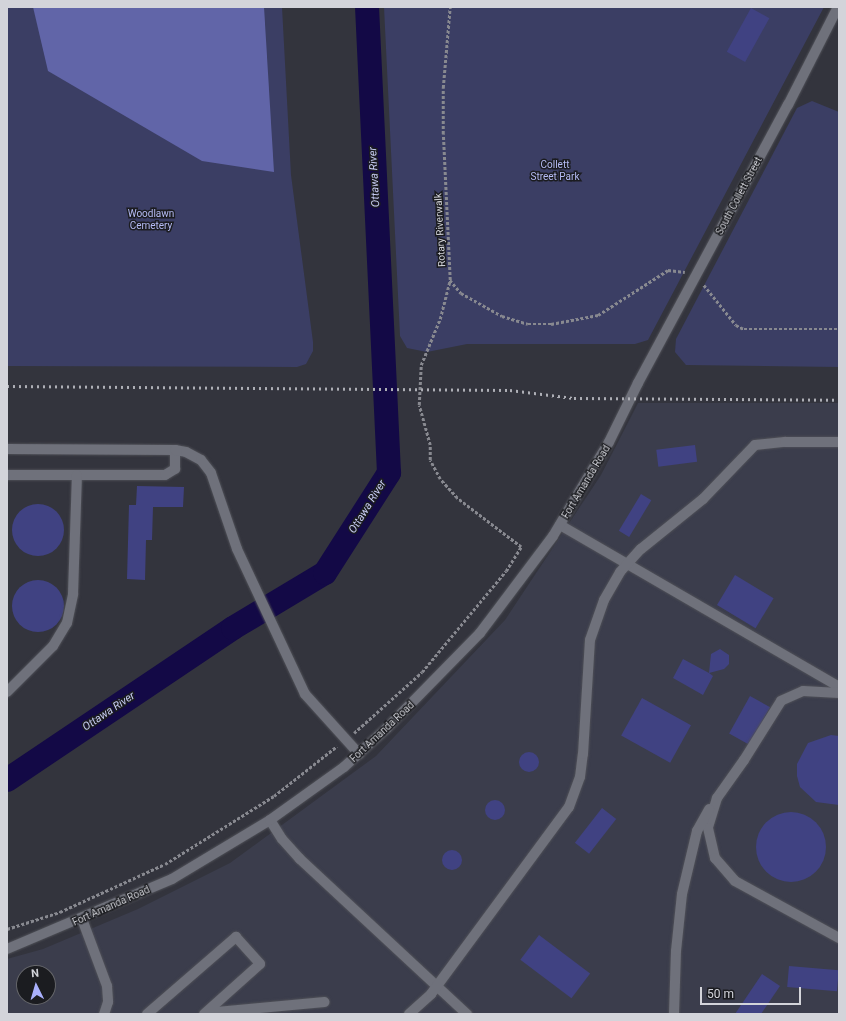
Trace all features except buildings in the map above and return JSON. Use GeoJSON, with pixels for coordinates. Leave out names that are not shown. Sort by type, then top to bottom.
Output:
{"type":"FeatureCollection","features":[{"type":"Feature","properties":{"kind":"street","name":"South Collett Street"},"geometry":{"type":"LineString","coordinates":[[638,382],[696,277],[838,7]]}},
{"type":"Feature","properties":{"kind":"street","name":"Fort Amanda Road"},"geometry":{"type":"LineString","coordinates":[[7,949],[82,919],[172,879],[270,820],[359,754],[438,678],[480,633],[560,525],[609,442],[638,382]]}},
{"type":"Feature","properties":{"kind":"street"},"geometry":{"type":"LineString","coordinates":[[410,1014],[436,987],[569,807],[580,778],[583,754],[590,640],[596,619],[611,584],[626,564],[703,499],[755,445],[785,442],[839,442]]}},
{"type":"Feature","properties":{"kind":"street"},"geometry":{"type":"LineString","coordinates":[[7,449],[175,450],[192,454],[209,468],[237,549],[305,694],[359,754]]}},
{"type":"Feature","properties":{"kind":"street"},"geometry":{"type":"LineString","coordinates":[[7,475],[77,476],[170,474],[176,466],[175,450]]}},
{"type":"Feature","properties":{"kind":"street"},"geometry":{"type":"LineString","coordinates":[[7,692],[53,646],[67,624],[73,594],[77,476]]}},
{"type":"Feature","properties":{"kind":"street"},"geometry":{"type":"LineString","coordinates":[[560,525],[839,687]]}},
{"type":"Feature","properties":{"kind":"street"},"geometry":{"type":"LineString","coordinates":[[674,1014],[676,951],[690,856],[697,831],[716,798],[744,760],[781,701],[791,694],[804,691],[839,693]]}},
{"type":"Feature","properties":{"kind":"street"},"geometry":{"type":"LineString","coordinates":[[716,798],[710,817],[709,837],[715,858],[722,869],[751,892],[839,938]]}},
{"type":"Feature","properties":{"kind":"street"},"geometry":{"type":"LineString","coordinates":[[270,820],[282,839],[300,859],[436,987],[467,1014]]}},
{"type":"Feature","properties":{"kind":"street"},"geometry":{"type":"LineString","coordinates":[[82,919],[107,986],[108,1002],[104,1014]]}},
{"type":"Feature","properties":{"kind":"street"},"geometry":{"type":"LineString","coordinates":[[148,1014],[236,937],[260,964],[205,1013]]}},
{"type":"Feature","properties":{"kind":"street"},"geometry":{"type":"LineString","coordinates":[[205,1013],[324,1002]]}},
{"type":"Feature","properties":{"kind":"path","name":"Rotary Riverwalk"},"geometry":{"type":"LineString","coordinates":[[430,445],[420,405],[421,366],[440,319],[450,280],[443,95],[450,7]]}},
{"type":"Feature","properties":{"kind":"path"},"geometry":{"type":"LineString","coordinates":[[450,280],[461,293],[502,316],[528,324],[551,324],[598,315],[668,270],[696,277],[736,325],[744,329],[839,329]]}},
{"type":"Feature","properties":{"kind":"shaded area"},"geometry":{"type":"Polygon","coordinates":[[[33,7],[264,7],[274,172],[202,161],[48,71],[33,7]]]}},
{"type":"Feature","properties":{"kind":"shaded area"},"geometry":{"type":"Polygon","coordinates":[[[638,403],[839,403],[839,1014],[7,1014],[7,959],[43,949],[138,909],[230,863],[376,756],[505,620],[601,475],[638,403]]]}},
{"type":"Feature","properties":{"kind":"green space","name":"Woodlawn Cemetery"},"geometry":{"type":"Polygon","coordinates":[[[7,7],[282,7],[291,175],[313,342],[313,351],[306,364],[297,367],[7,366],[7,7]]]}},
{"type":"Feature","properties":{"kind":"green space","name":"Collett Street Park"},"geometry":{"type":"Polygon","coordinates":[[[384,7],[824,7],[648,340],[635,344],[467,344],[427,352],[407,348],[400,336],[384,7]]]}},
{"type":"Feature","properties":{"kind":"green space"},"geometry":{"type":"Polygon","coordinates":[[[812,101],[839,112],[839,367],[686,365],[675,352],[676,339],[797,108],[812,101]]]}},
{"type":"Feature","properties":{"kind":"waterway","name":"Ottawa River"},"geometry":{"type":"LineString","coordinates":[[7,780],[233,628],[325,573],[389,473],[367,7]]}},
{"type":"Feature","properties":{"kind":"railway"},"geometry":{"type":"LineString","coordinates":[[7,386],[510,390],[574,398],[839,400]]}}]}
